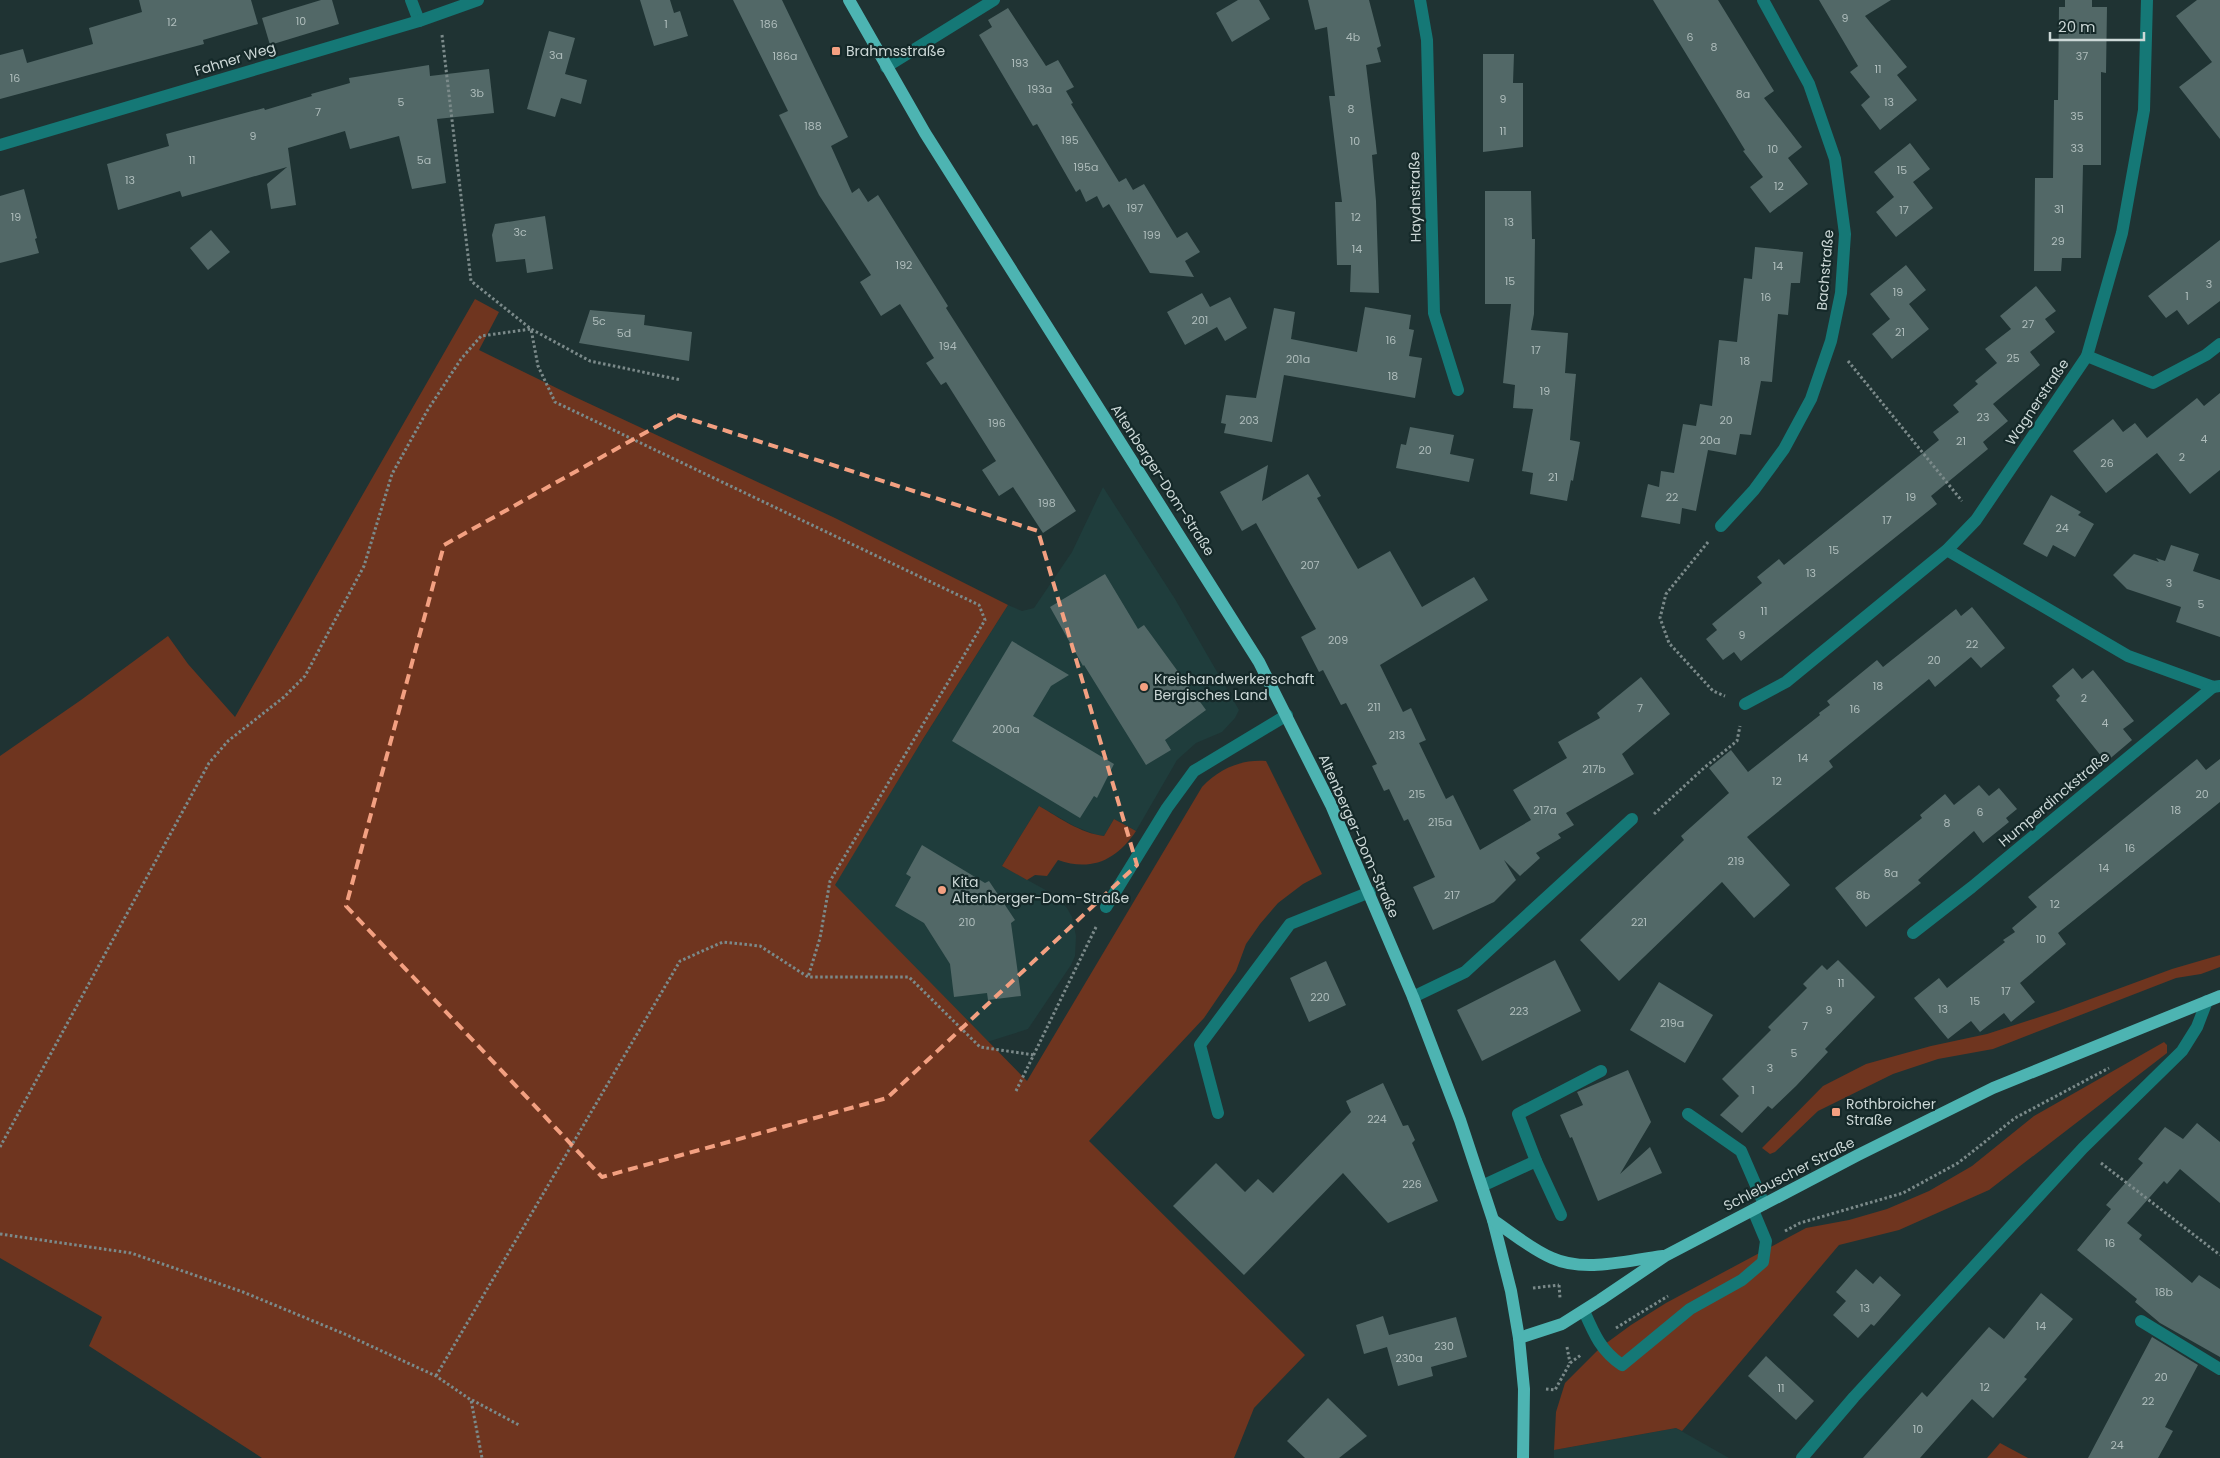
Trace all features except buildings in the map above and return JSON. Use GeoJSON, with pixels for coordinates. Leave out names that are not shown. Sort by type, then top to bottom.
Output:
{"type":"FeatureCollection","features":[{"type":"Feature","properties":{"kind":"main road","name":"Altenberger-Dom-Straße"},"geometry":{"type":"LineString","coordinates":[[849,0],[886,67],[1011,271],[1179,533],[1259,662],[1287,715],[1370,892],[1414,997],[1460,1120],[1504,1260],[1519,1338],[1524,1389],[1523,1458]]}},
{"type":"Feature","properties":{"kind":"main road","name":"Schlebuscher Straße"},"geometry":{"type":"LineString","coordinates":[[1519,1338],[1562,1324],[1665,1256],[1994,1088],[2220,996]]}},
{"type":"Feature","properties":{"kind":"main road"},"geometry":{"type":"LineString","coordinates":[[1493,1220],[1542,1253],[1566,1263],[1591,1265],[1665,1256]]}},
{"type":"Feature","properties":{"kind":"street"},"geometry":{"type":"LineString","coordinates":[[411,0],[418,20]]}},
{"type":"Feature","properties":{"kind":"street","name":"Fahner Weg"},"geometry":{"type":"LineString","coordinates":[[0,145],[418,20],[478,0]]}},
{"type":"Feature","properties":{"kind":"street"},"geometry":{"type":"LineString","coordinates":[[886,67],[994,0]]}},
{"type":"Feature","properties":{"kind":"street","name":"Haydnstraße"},"geometry":{"type":"LineString","coordinates":[[1420,0],[1427,40],[1430,242],[1434,313],[1458,390]]}},
{"type":"Feature","properties":{"kind":"street","name":"Bachstraße"},"geometry":{"type":"LineString","coordinates":[[1721,526],[1754,490],[1784,449],[1811,399],[1831,341],[1841,293],[1845,234],[1835,159],[1809,84],[1763,0]]}},
{"type":"Feature","properties":{"kind":"street","name":"Wagnerstraße"},"geometry":{"type":"LineString","coordinates":[[1745,704],[1786,682],[1947,550],[1976,520],[2087,356],[2122,233],[2144,110],[2147,0]]}},
{"type":"Feature","properties":{"kind":"street"},"geometry":{"type":"LineString","coordinates":[[2087,356],[2153,383],[2206,355],[2220,344]]}},
{"type":"Feature","properties":{"kind":"street","name":"Humperdinckstraße"},"geometry":{"type":"LineString","coordinates":[[1947,550],[2128,656],[2217,686]]}},
{"type":"Feature","properties":{"kind":"street","name":"Humperdinckstraße"},"geometry":{"type":"LineString","coordinates":[[1913,933],[1972,887],[2217,686]]}},
{"type":"Feature","properties":{"kind":"street"},"geometry":{"type":"LineString","coordinates":[[1106,907],[1167,808],[1194,771],[1287,715]]}},
{"type":"Feature","properties":{"kind":"street"},"geometry":{"type":"LineString","coordinates":[[1414,997],[1465,972],[1632,820]]}},
{"type":"Feature","properties":{"kind":"street"},"geometry":{"type":"LineString","coordinates":[[1218,1113],[1200,1045],[1290,924],[1370,892]]}},
{"type":"Feature","properties":{"kind":"street"},"geometry":{"type":"LineString","coordinates":[[1802,1458],[1854,1397],[2082,1148],[2182,1051],[2197,1027],[2207,1001]]}},
{"type":"Feature","properties":{"kind":"street"},"geometry":{"type":"LineString","coordinates":[[1561,1215],[1536,1161],[1518,1114],[1601,1070]]}},
{"type":"Feature","properties":{"kind":"street"},"geometry":{"type":"LineString","coordinates":[[1584,1311],[1597,1342],[1610,1357],[1622,1365],[1690,1309],[1742,1280],[1763,1262],[1766,1241],[1741,1150],[1688,1114]]}},
{"type":"Feature","properties":{"kind":"street"},"geometry":{"type":"LineString","coordinates":[[1482,1186],[1536,1161]]}},
{"type":"Feature","properties":{"kind":"street"},"geometry":{"type":"LineString","coordinates":[[2141,1322],[2220,1369]]}},
{"type":"Feature","properties":{"kind":"path"},"geometry":{"type":"LineString","coordinates":[[440,12],[470,281],[531,329],[590,361],[681,380]]}},
{"type":"Feature","properties":{"kind":"path"},"geometry":{"type":"LineString","coordinates":[[531,329],[538,366],[555,402],[979,605],[985,620],[830,881],[820,938],[808,977]]}},
{"type":"Feature","properties":{"kind":"path"},"geometry":{"type":"LineString","coordinates":[[0,1147],[209,763],[228,741],[284,697],[305,676],[364,566],[392,474],[436,396],[461,359],[481,336],[531,329]]}},
{"type":"Feature","properties":{"kind":"path"},"geometry":{"type":"LineString","coordinates":[[1831,341],[1976,520]]}},
{"type":"Feature","properties":{"kind":"path"},"geometry":{"type":"LineString","coordinates":[[1632,820],[1650,818],[1705,767],[1737,741],[1745,704],[1713,691],[1669,643],[1660,618],[1666,594],[1721,526]]}},
{"type":"Feature","properties":{"kind":"path"},"geometry":{"type":"LineString","coordinates":[[1016,1091],[1106,907]]}},
{"type":"Feature","properties":{"kind":"path"},"geometry":{"type":"LineString","coordinates":[[436,1376],[680,961],[723,942],[760,946],[808,977],[908,977],[980,1046],[1034,1055]]}},
{"type":"Feature","properties":{"kind":"path"},"geometry":{"type":"LineString","coordinates":[[1903,1193],[1958,1162],[2015,1118],[2114,1065]]}},
{"type":"Feature","properties":{"kind":"path"},"geometry":{"type":"LineString","coordinates":[[2082,1148],[2220,1255]]}},
{"type":"Feature","properties":{"kind":"path"},"geometry":{"type":"LineString","coordinates":[[0,1234],[131,1253],[251,1295],[347,1334],[436,1376],[471,1400],[519,1426]]}},
{"type":"Feature","properties":{"kind":"path"},"geometry":{"type":"LineString","coordinates":[[471,1400],[482,1458]]}},
{"type":"Feature","properties":{"kind":"highlighted area"},"geometry":{"type":"Polygon","coordinates":[[[677,415],[1038,531],[1137,865],[887,1098],[602,1177],[346,906],[444,545],[677,415]]]}},
{"type":"Feature","properties":{"kind":"shaded area"},"geometry":{"type":"Polygon","coordinates":[[[475,299],[499,312],[479,350],[575,397],[835,518],[1008,605],[923,739],[835,885],[1027,1081],[1202,787],[1216,775],[1231,766],[1248,762],[1266,761],[1322,874],[1303,884],[1278,903],[1246,944],[1236,971],[1204,1018],[1089,1141],[1305,1355],[1254,1408],[1234,1458],[262,1458],[89,1346],[102,1317],[0,1258],[0,756],[81,700],[168,636],[188,664],[235,717],[475,299]]]}},
{"type":"Feature","properties":{"kind":"shaded area"},"geometry":{"type":"Polygon","coordinates":[[[1103,487],[1175,599],[1239,710],[1235,718],[1222,732],[1196,743],[1177,760],[1136,831],[1114,819],[1104,836],[1094,834],[1074,826],[1039,806],[1002,866],[1053,894],[1067,908],[1072,917],[1076,936],[1075,956],[1071,965],[1028,1029],[987,1042],[834,885],[1008,605],[1022,611],[1034,608],[1072,552],[1103,487]]]}},
{"type":"Feature","properties":{"kind":"shaded area"},"geometry":{"type":"Polygon","coordinates":[[[1039,806],[1087,832],[1104,836],[1114,819],[1136,831],[1120,849],[1102,861],[1081,865],[1058,860],[1047,876],[1035,875],[1027,880],[1002,866],[1039,806]]]}},
{"type":"Feature","properties":{"kind":"shaded area"},"geometry":{"type":"Polygon","coordinates":[[[2220,955],[2220,967],[2201,974],[2176,978],[1993,1049],[1938,1059],[1893,1074],[1818,1111],[1775,1152],[1770,1154],[1762,1148],[1823,1086],[1866,1064],[1931,1046],[1987,1034],[2058,1011],[2172,969],[2220,955]]]}},
{"type":"Feature","properties":{"kind":"shaded area"},"geometry":{"type":"Polygon","coordinates":[[[2164,1042],[2167,1045],[2167,1053],[1989,1190],[1899,1230],[1839,1245],[1682,1431],[1676,1428],[1554,1450],[1556,1412],[1565,1383],[1601,1347],[1631,1325],[1666,1303],[1806,1228],[1849,1220],[1887,1209],[1929,1191],[1972,1166],[2034,1116],[2164,1042]]]}},
{"type":"Feature","properties":{"kind":"shaded area"},"geometry":{"type":"Polygon","coordinates":[[[1676,1428],[1729,1458],[1554,1458],[1554,1450],[1676,1428]]]}},
{"type":"Feature","properties":{"kind":"shaded area"},"geometry":{"type":"Polygon","coordinates":[[[2000,1443],[2028,1458],[1987,1458],[2000,1443]]]}},
{"type":"Feature","properties":{"kind":"place","name":"Brahmsstraße"},"geometry":{"type":"Point","coordinates":[836,51]}},
{"type":"Feature","properties":{"kind":"place","name":"Kreishandwerkerschaft Bergisches Land"},"geometry":{"type":"Point","coordinates":[1144,687]}},
{"type":"Feature","properties":{"kind":"place","name":"Kita Altenberger-Dom-Straße"},"geometry":{"type":"Point","coordinates":[942,890]}},
{"type":"Feature","properties":{"kind":"place","name":"Rothbroicher Straße"},"geometry":{"type":"Point","coordinates":[1836,1112]}}]}
